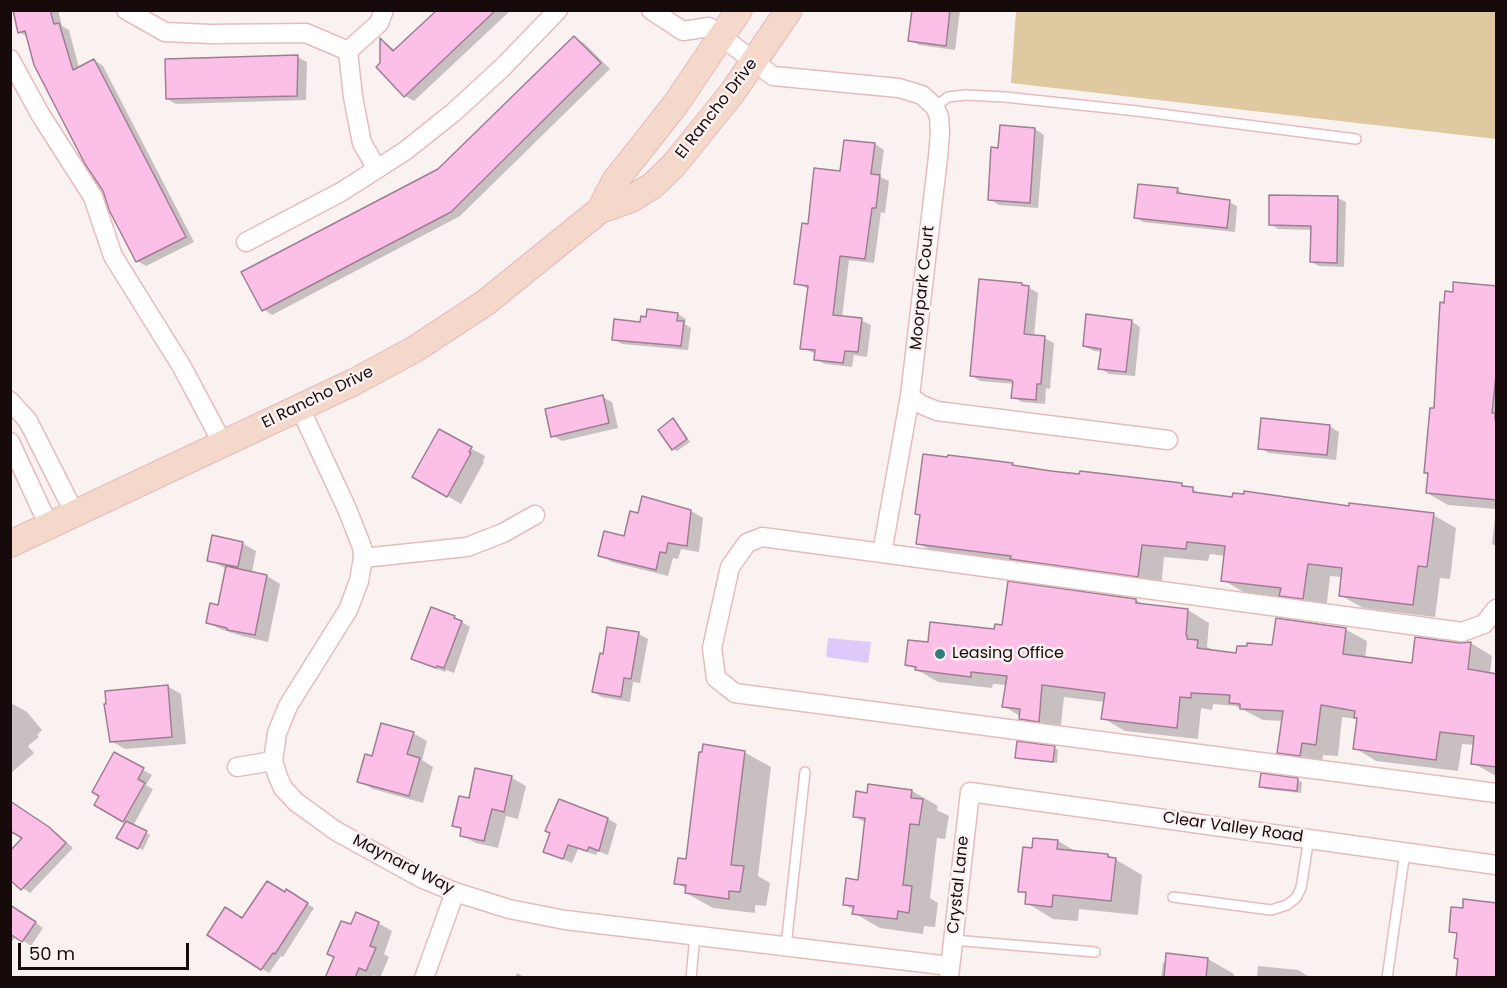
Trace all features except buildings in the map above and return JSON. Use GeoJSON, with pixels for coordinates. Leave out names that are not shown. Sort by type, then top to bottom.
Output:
{"type":"FeatureCollection","features":[{"type":"Feature","properties":{"kind":"main road","name":"El Rancho Drive"},"geometry":{"type":"LineString","coordinates":[[600,210],[615,181],[675,105],[712,25],[739,10]]}},
{"type":"Feature","properties":{"kind":"main road","name":"El Rancho Drive"},"geometry":{"type":"LineString","coordinates":[[10,544],[354,382],[415,349],[465,316],[516,280],[600,210],[631,199],[652,186],[673,166],[705,128],[789,10]]}},
{"type":"Feature","properties":{"kind":"street"},"geometry":{"type":"LineString","coordinates":[[126,10],[165,32],[306,33],[348,51]]}},
{"type":"Feature","properties":{"kind":"street"},"geometry":{"type":"LineString","coordinates":[[348,51],[379,23],[384,10]]}},
{"type":"Feature","properties":{"kind":"street"},"geometry":{"type":"LineString","coordinates":[[246,242],[341,192],[405,151],[454,112],[558,10]]}},
{"type":"Feature","properties":{"kind":"street"},"geometry":{"type":"LineString","coordinates":[[651,10],[683,31],[712,25],[773,76],[899,88],[922,96],[935,107]]}},
{"type":"Feature","properties":{"kind":"street"},"geometry":{"type":"LineString","coordinates":[[348,51],[353,97],[362,143],[377,169]]}},
{"type":"Feature","properties":{"kind":"street"},"geometry":{"type":"LineString","coordinates":[[10,59],[40,114],[93,197],[113,256],[182,367],[223,444]]}},
{"type":"Feature","properties":{"kind":"street","name":"Moorpark Court"},"geometry":{"type":"LineString","coordinates":[[882,553],[910,396],[938,157],[940,133],[939,117],[935,107]]}},
{"type":"Feature","properties":{"kind":"street"},"geometry":{"type":"LineString","coordinates":[[910,396],[920,404],[937,411],[1168,440]]}},
{"type":"Feature","properties":{"kind":"street"},"geometry":{"type":"LineString","coordinates":[[10,402],[28,421],[75,514]]}},
{"type":"Feature","properties":{"kind":"street"},"geometry":{"type":"LineString","coordinates":[[237,767],[273,761],[280,721],[348,610],[359,581],[363,558],[362,547],[300,408]]}},
{"type":"Feature","properties":{"kind":"street"},"geometry":{"type":"LineString","coordinates":[[10,442],[49,526]]}},
{"type":"Feature","properties":{"kind":"street"},"geometry":{"type":"LineString","coordinates":[[363,558],[467,547],[503,533],[535,515]]}},
{"type":"Feature","properties":{"kind":"street"},"geometry":{"type":"LineString","coordinates":[[1497,609],[1484,624],[1462,632],[762,537],[747,543],[730,567],[712,648],[716,678],[735,693],[1497,793]]}},
{"type":"Feature","properties":{"kind":"street","name":"Maynard Way"},"geometry":{"type":"LineString","coordinates":[[273,761],[284,789],[296,802],[336,831],[423,879],[509,909],[565,920],[786,946],[949,972]]}},
{"type":"Feature","properties":{"kind":"street","name":"Clear Valley Road"},"geometry":{"type":"LineString","coordinates":[[969,792],[1497,866]]}},
{"type":"Feature","properties":{"kind":"street","name":"Crystal Lane"},"geometry":{"type":"LineString","coordinates":[[949,972],[969,792]]}},
{"type":"Feature","properties":{"kind":"street"},"geometry":{"type":"LineString","coordinates":[[424,978],[455,892]]}},
{"type":"Feature","properties":{"kind":"lane"},"geometry":{"type":"LineString","coordinates":[[935,107],[948,98],[966,95],[1005,97],[1356,139]]}},
{"type":"Feature","properties":{"kind":"lane"},"geometry":{"type":"LineString","coordinates":[[786,946],[805,772]]}},
{"type":"Feature","properties":{"kind":"lane"},"geometry":{"type":"LineString","coordinates":[[1173,897],[1271,910],[1287,904],[1296,898],[1301,888],[1309,838]]}},
{"type":"Feature","properties":{"kind":"lane"},"geometry":{"type":"LineString","coordinates":[[1387,978],[1405,852]]}},
{"type":"Feature","properties":{"kind":"lane"},"geometry":{"type":"LineString","coordinates":[[691,978],[695,935]]}},
{"type":"Feature","properties":{"kind":"lane"},"geometry":{"type":"LineString","coordinates":[[953,940],[1095,952]]}},
{"type":"Feature","properties":{"kind":"shaded area"},"geometry":{"type":"Polygon","coordinates":[[[1016,11],[1496,11],[1496,139],[1011,83],[1016,11]]]}},
{"type":"Feature","properties":{"kind":"shaded area"},"geometry":{"type":"Polygon","coordinates":[[[828,638],[871,642],[868,663],[826,657],[828,638]]]}},
{"type":"Feature","properties":{"kind":"place","name":"Leasing Office"},"geometry":{"type":"Point","coordinates":[940,654]}}]}
